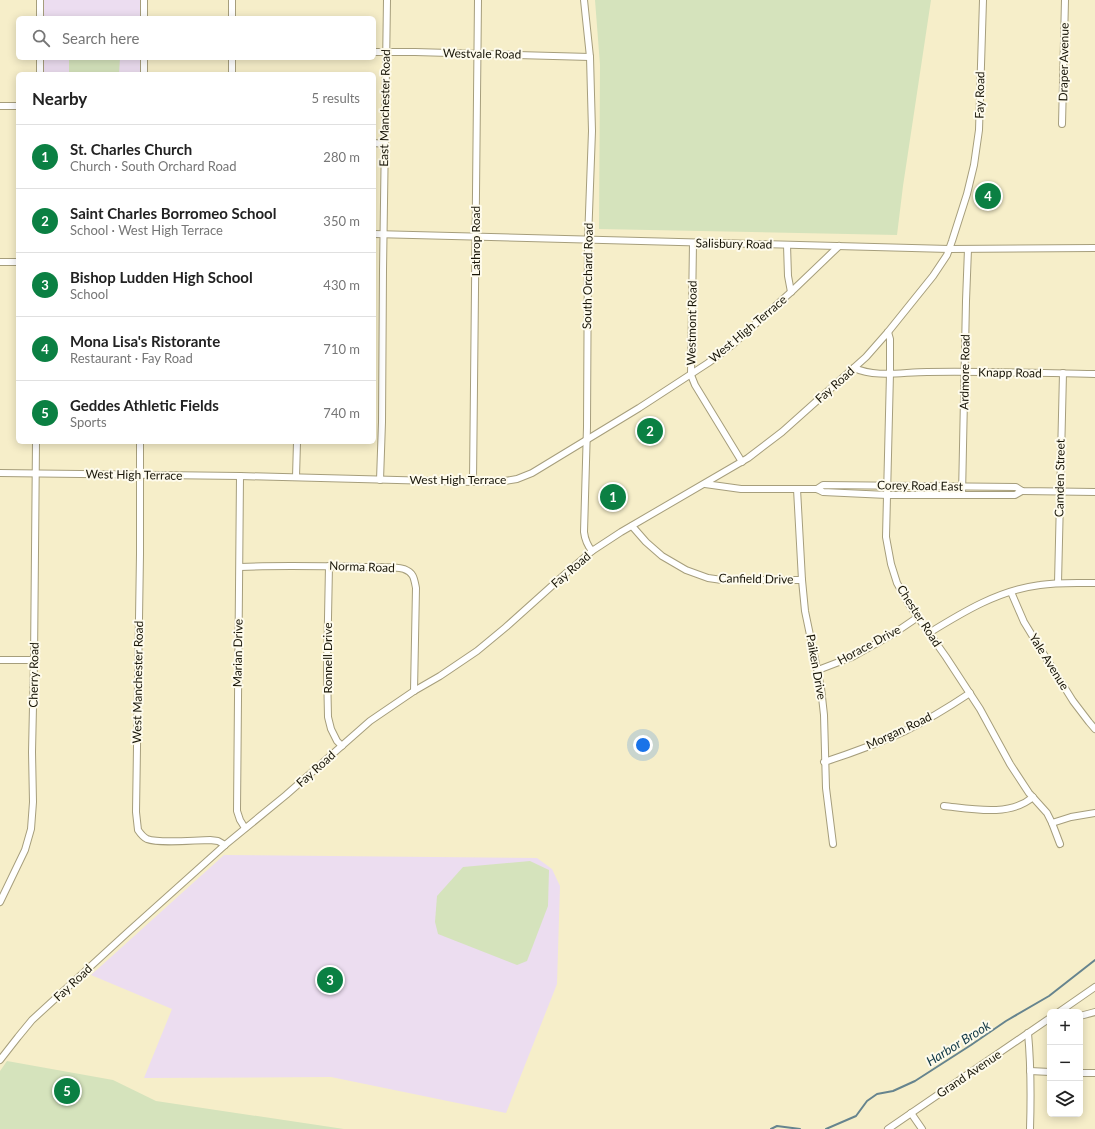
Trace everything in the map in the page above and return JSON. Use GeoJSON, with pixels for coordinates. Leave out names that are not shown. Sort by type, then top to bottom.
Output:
{"type":"FeatureCollection","features":[{"type":"Feature","properties":{"kind":"street"},"geometry":{"type":"LineString","coordinates":[[40,0],[40,16]]}},
{"type":"Feature","properties":{"kind":"street"},"geometry":{"type":"LineString","coordinates":[[144,0],[144,16]]}},
{"type":"Feature","properties":{"kind":"street"},"geometry":{"type":"LineString","coordinates":[[232,0],[232,16]]}},
{"type":"Feature","properties":{"kind":"street","name":"East Manchester Road"},"geometry":{"type":"LineString","coordinates":[[380,480],[387,0]]}},
{"type":"Feature","properties":{"kind":"street","name":"Lathrop Road"},"geometry":{"type":"LineString","coordinates":[[473,482],[478,0]]}},
{"type":"Feature","properties":{"kind":"street","name":"South Orchard Road"},"geometry":{"type":"LineString","coordinates":[[584,0],[590,57],[592,131],[588,240],[587,439],[584,532],[587,545],[592,551]]}},
{"type":"Feature","properties":{"kind":"street","name":"Fay Road"},"geometry":{"type":"LineString","coordinates":[[0,1060],[32,1020],[128,932],[225,845],[286,795],[370,721],[477,651],[592,551],[621,532],[742,462],[782,432],[854,368],[888,332],[933,276],[947,255],[967,194],[974,165],[979,130],[983,0]]}},
{"type":"Feature","properties":{"kind":"street","name":"Draper Avenue"},"geometry":{"type":"LineString","coordinates":[[1062,124],[1065,0]]}},
{"type":"Feature","properties":{"kind":"street","name":"Westvale Road"},"geometry":{"type":"LineString","coordinates":[[376,52],[590,57]]}},
{"type":"Feature","properties":{"kind":"street"},"geometry":{"type":"LineString","coordinates":[[40,60],[40,72]]}},
{"type":"Feature","properties":{"kind":"street"},"geometry":{"type":"LineString","coordinates":[[144,60],[144,72]]}},
{"type":"Feature","properties":{"kind":"street"},"geometry":{"type":"LineString","coordinates":[[232,60],[232,72]]}},
{"type":"Feature","properties":{"kind":"street"},"geometry":{"type":"LineString","coordinates":[[0,106],[16,106]]}},
{"type":"Feature","properties":{"kind":"street"},"geometry":{"type":"LineString","coordinates":[[376,143],[385,144]]}},
{"type":"Feature","properties":{"kind":"street","name":"Salisbury Road"},"geometry":{"type":"LineString","coordinates":[[376,234],[950,249],[1095,248]]}},
{"type":"Feature","properties":{"kind":"street","name":"Westmont Road"},"geometry":{"type":"LineString","coordinates":[[693,243],[691,375],[695,385],[742,462]]}},
{"type":"Feature","properties":{"kind":"street"},"geometry":{"type":"LineString","coordinates":[[787,245],[788,276],[791,292]]}},
{"type":"Feature","properties":{"kind":"street","name":"West High Terrace"},"geometry":{"type":"LineString","coordinates":[[0,473],[296,477],[473,482],[517,479],[532,473],[691,375],[732,345],[839,246]]}},
{"type":"Feature","properties":{"kind":"street","name":"Ardmore Road"},"geometry":{"type":"LineString","coordinates":[[962,495],[968,249]]}},
{"type":"Feature","properties":{"kind":"street"},"geometry":{"type":"LineString","coordinates":[[0,262],[16,262]]}},
{"type":"Feature","properties":{"kind":"street","name":"Chester Road"},"geometry":{"type":"LineString","coordinates":[[888,332],[890,339],[890,373],[886,537],[891,564],[897,583],[910,606],[980,709],[1010,764],[1033,797],[1047,813],[1060,844]]}},
{"type":"Feature","properties":{"kind":"street","name":"Knapp Road"},"geometry":{"type":"LineString","coordinates":[[854,368],[862,372],[872,374],[927,372],[1095,374]]}},
{"type":"Feature","properties":{"kind":"street","name":"Camden Street"},"geometry":{"type":"LineString","coordinates":[[1058,583],[1062,373]]}},
{"type":"Feature","properties":{"kind":"street","name":"Cherry Road"},"geometry":{"type":"LineString","coordinates":[[0,902],[25,850],[31,829],[33,802],[32,752],[36,444]]}},
{"type":"Feature","properties":{"kind":"street","name":"West Manchester Road"},"geometry":{"type":"LineString","coordinates":[[140,444],[136,812],[138,830],[139,833],[146,839],[161,842],[210,840],[218,841],[225,845]]}},
{"type":"Feature","properties":{"kind":"street"},"geometry":{"type":"LineString","coordinates":[[296,477],[297,444]]}},
{"type":"Feature","properties":{"kind":"street","name":"Marian Drive"},"geometry":{"type":"LineString","coordinates":[[240,476],[237,811],[240,820],[246,828]]}},
{"type":"Feature","properties":{"kind":"street","name":"Corey Road East"},"geometry":{"type":"LineString","coordinates":[[705,484],[741,489],[817,489],[823,492],[887,495],[1015,495],[1022,491],[1095,492]]}},
{"type":"Feature","properties":{"kind":"street","name":"Corey Road East"},"geometry":{"type":"LineString","coordinates":[[817,489],[823,485],[888,485],[1016,487],[1022,491]]}},
{"type":"Feature","properties":{"kind":"street","name":"Paiken Drive"},"geometry":{"type":"LineString","coordinates":[[797,489],[805,611],[821,688],[824,715],[824,762],[827,802],[833,844]]}},
{"type":"Feature","properties":{"kind":"street","name":"Canfield Drive"},"geometry":{"type":"LineString","coordinates":[[632,526],[646,542],[662,556],[686,570],[708,578],[722,580],[802,580]]}},
{"type":"Feature","properties":{"kind":"street","name":"Norma Road"},"geometry":{"type":"LineString","coordinates":[[240,567],[329,566],[402,568],[411,573],[414,577],[416,588],[414,691]]}},
{"type":"Feature","properties":{"kind":"street","name":"Ronnell Drive"},"geometry":{"type":"LineString","coordinates":[[329,566],[327,669],[328,717],[331,729],[337,741],[342,746]]}},
{"type":"Feature","properties":{"kind":"street"},"geometry":{"type":"LineString","coordinates":[[929,633],[974,607],[1002,594],[1041,585],[1058,583],[1095,583]]}},
{"type":"Feature","properties":{"kind":"street","name":"Yale Avenue"},"geometry":{"type":"LineString","coordinates":[[1011,592],[1024,622],[1038,645],[1073,701],[1095,729]]}},
{"type":"Feature","properties":{"kind":"street","name":"Horace Drive"},"geometry":{"type":"LineString","coordinates":[[818,670],[852,657],[893,634],[918,617]]}},
{"type":"Feature","properties":{"kind":"street"},"geometry":{"type":"LineString","coordinates":[[0,660],[34,660]]}},
{"type":"Feature","properties":{"kind":"street","name":"Morgan Road"},"geometry":{"type":"LineString","coordinates":[[824,762],[854,752],[906,730],[950,706],[970,693]]}},
{"type":"Feature","properties":{"kind":"street"},"geometry":{"type":"LineString","coordinates":[[1089,722],[1095,718]]}},
{"type":"Feature","properties":{"kind":"street"},"geometry":{"type":"LineString","coordinates":[[944,806],[986,810],[1001,809],[1014,807],[1028,801],[1033,797]]}},
{"type":"Feature","properties":{"kind":"street"},"geometry":{"type":"LineString","coordinates":[[1052,823],[1071,817],[1095,813]]}},
{"type":"Feature","properties":{"kind":"street"},"geometry":{"type":"LineString","coordinates":[[1063,1009],[1095,987]]}},
{"type":"Feature","properties":{"kind":"street"},"geometry":{"type":"LineString","coordinates":[[1069,1005],[1071,1009]]}},
{"type":"Feature","properties":{"kind":"street"},"geometry":{"type":"LineString","coordinates":[[1083,1015],[1095,1012]]}},
{"type":"Feature","properties":{"kind":"street","name":"Grand Avenue"},"geometry":{"type":"LineString","coordinates":[[888,1129],[1047,1020]]}},
{"type":"Feature","properties":{"kind":"street"},"geometry":{"type":"LineString","coordinates":[[1028,1033],[1030,1050],[1030,1129]]}},
{"type":"Feature","properties":{"kind":"street"},"geometry":{"type":"LineString","coordinates":[[1030,1071],[1047,1072]]}},
{"type":"Feature","properties":{"kind":"street"},"geometry":{"type":"LineString","coordinates":[[1083,1073],[1095,1073]]}},
{"type":"Feature","properties":{"kind":"street"},"geometry":{"type":"LineString","coordinates":[[911,1113],[922,1129]]}},
{"type":"Feature","properties":{"kind":"shaded area"},"geometry":{"type":"Polygon","coordinates":[[[43,0],[140,0],[140,16],[42,16],[43,0]]]}},
{"type":"Feature","properties":{"kind":"shaded area"},"geometry":{"type":"Polygon","coordinates":[[[42,60],[140,60],[140,72],[42,72],[42,60]]]}},
{"type":"Feature","properties":{"kind":"shaded area"},"geometry":{"type":"Polygon","coordinates":[[[224,855],[537,858],[552,869],[560,886],[557,984],[506,1113],[331,1077],[144,1078],[172,1009],[91,975],[224,855]]]}},
{"type":"Feature","properties":{"kind":"green space"},"geometry":{"type":"Polygon","coordinates":[[[595,0],[931,0],[897,235],[599,229],[600,65],[595,0]]]}},
{"type":"Feature","properties":{"kind":"green space"},"geometry":{"type":"Polygon","coordinates":[[[69,60],[120,60],[119,72],[69,72],[69,60]]]}},
{"type":"Feature","properties":{"kind":"green space"},"geometry":{"type":"Polygon","coordinates":[[[530,861],[549,870],[548,906],[527,961],[517,965],[438,934],[435,922],[437,896],[463,867],[530,861]]]}},
{"type":"Feature","properties":{"kind":"green space"},"geometry":{"type":"Polygon","coordinates":[[[7,1061],[113,1080],[156,1101],[344,1129],[0,1129],[0,1071],[7,1061]]]}},
{"type":"Feature","properties":{"kind":"waterway","name":"Harbor Brook"},"geometry":{"type":"LineString","coordinates":[[826,1129],[856,1116],[867,1101],[877,1094],[893,1091],[915,1081],[1006,1021],[1049,996],[1095,960]]}},
{"type":"Feature","properties":{"kind":"waterway","name":"Harbor Brook"},"geometry":{"type":"LineString","coordinates":[[771,1129],[777,1126],[800,1129]]}},
{"type":"Feature","properties":{"kind":"place","name":"Mona Lisa's Ristorante"},"geometry":{"type":"Point","coordinates":[988,196]}},
{"type":"Feature","properties":{"kind":"place","name":"Saint Charles Borromeo School"},"geometry":{"type":"Point","coordinates":[650,431]}},
{"type":"Feature","properties":{"kind":"place","name":"St. Charles Church"},"geometry":{"type":"Point","coordinates":[613,497]}},
{"type":"Feature","properties":{"kind":"place","name":"Bishop Ludden High School"},"geometry":{"type":"Point","coordinates":[330,980]}},
{"type":"Feature","properties":{"kind":"place","name":"Geddes Athletic Fields"},"geometry":{"type":"Point","coordinates":[67,1091]}}]}
